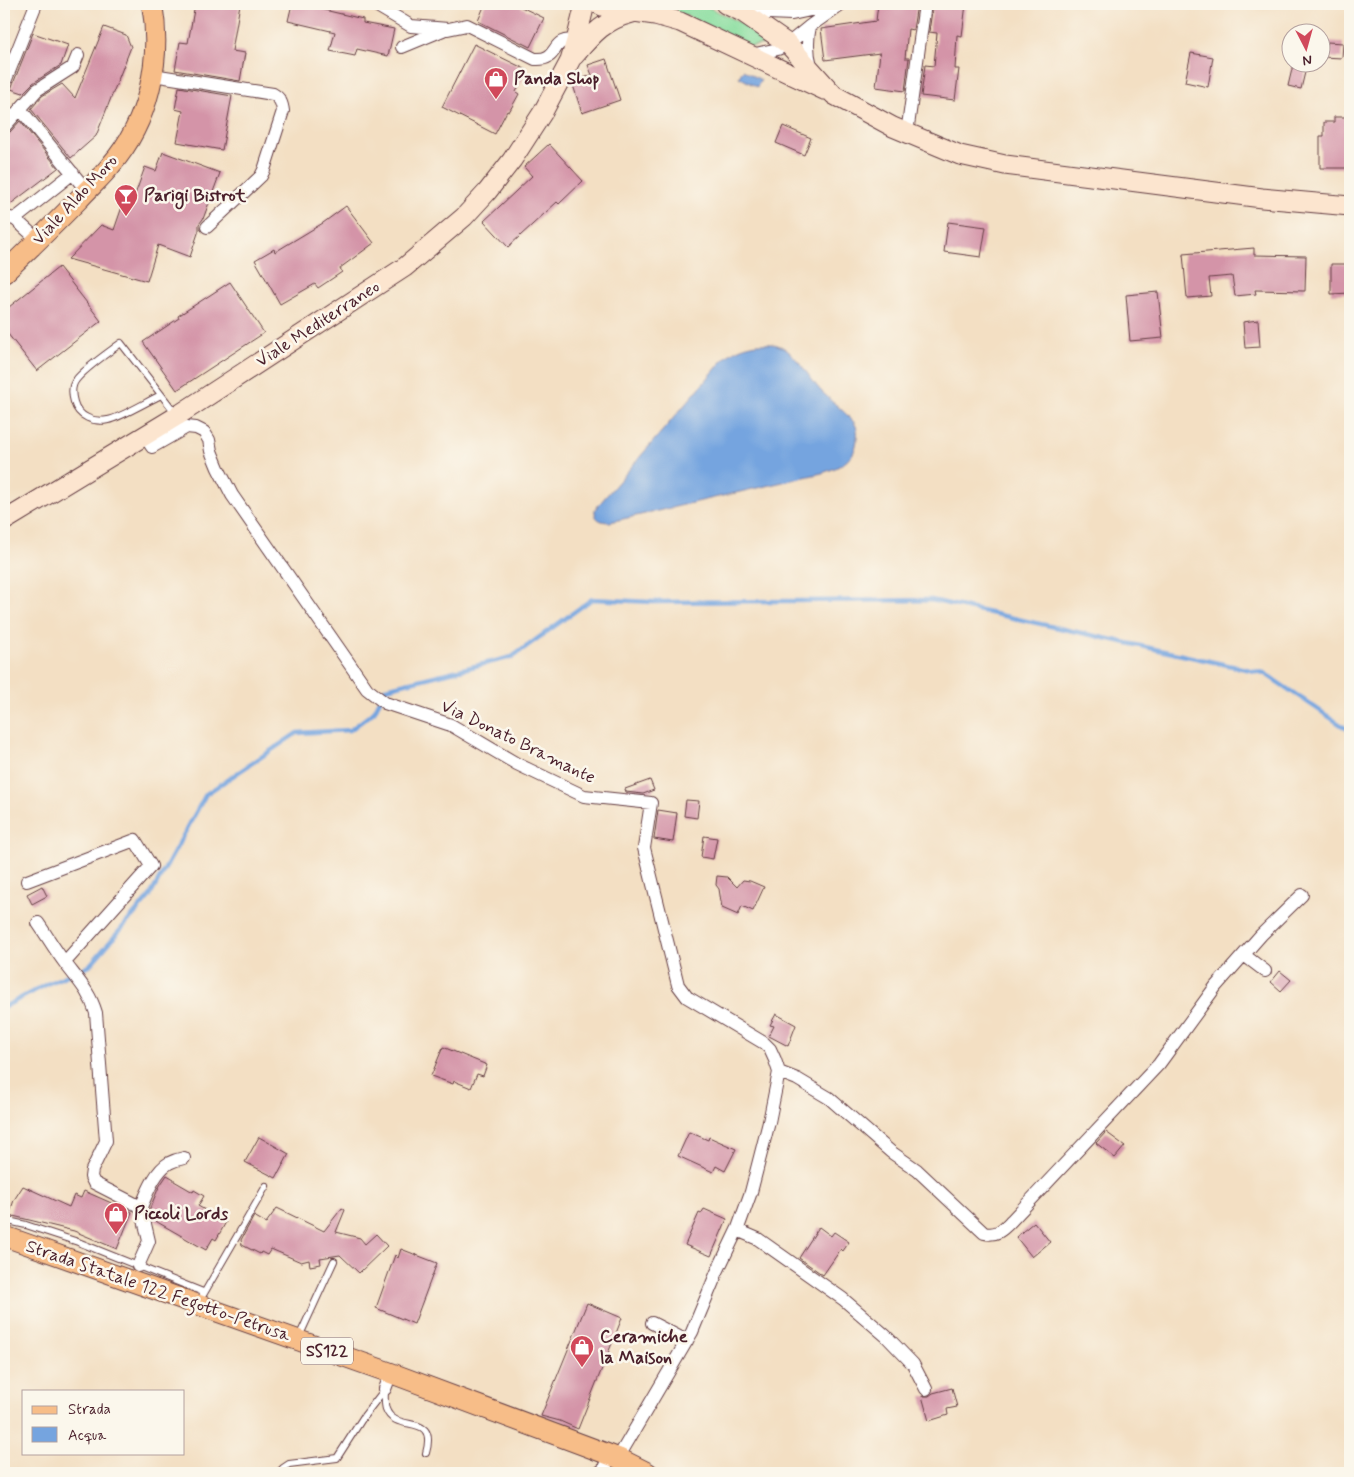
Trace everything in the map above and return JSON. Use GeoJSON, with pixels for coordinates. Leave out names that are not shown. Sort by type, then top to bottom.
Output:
{"type":"FeatureCollection","features":[{"type":"Feature","properties":{"kind":"main road","name":"Viale Aldo Moro"},"geometry":{"type":"LineString","coordinates":[[4,273],[112,164],[132,134],[146,103],[153,75],[156,30],[152,4]]}},
{"type":"Feature","properties":{"kind":"main road","name":"Strada Statale 122 Fegotto-Petrusa"},"geometry":{"type":"LineString","coordinates":[[4,1236],[201,1299],[388,1381],[614,1457],[648,1473]]}},
{"type":"Feature","properties":{"kind":"street"},"geometry":{"type":"LineString","coordinates":[[4,84],[36,4]]}},
{"type":"Feature","properties":{"kind":"street"},"geometry":{"type":"LineString","coordinates":[[374,4],[411,26],[448,29]]}},
{"type":"Feature","properties":{"kind":"street"},"geometry":{"type":"LineString","coordinates":[[734,8],[792,14],[840,4]]}},
{"type":"Feature","properties":{"kind":"street"},"geometry":{"type":"LineString","coordinates":[[751,55],[778,49],[788,44],[840,4]]}},
{"type":"Feature","properties":{"kind":"street"},"geometry":{"type":"LineString","coordinates":[[907,133],[925,4]]}},
{"type":"Feature","properties":{"kind":"street","name":"Viale Mediterraneo"},"geometry":{"type":"LineString","coordinates":[[4,521],[177,416],[405,267],[464,217],[512,160],[543,112],[570,61],[576,41],[582,7]]}},
{"type":"Feature","properties":{"kind":"street"},"geometry":{"type":"LineString","coordinates":[[734,8],[788,44],[834,95]]}},
{"type":"Feature","properties":{"kind":"street"},"geometry":{"type":"LineString","coordinates":[[622,9],[680,22],[834,95],[907,133],[960,155],[1005,165],[1262,198],[1350,206]]}},
{"type":"Feature","properties":{"kind":"street","name":"Viale Mediterraneo"},"geometry":{"type":"LineString","coordinates":[[570,61],[597,30],[622,9]]}},
{"type":"Feature","properties":{"kind":"street"},"geometry":{"type":"LineString","coordinates":[[402,46],[448,29],[467,25],[535,59],[544,60],[551,55],[559,42],[567,39],[576,41]]}},
{"type":"Feature","properties":{"kind":"street"},"geometry":{"type":"LineString","coordinates":[[810,26],[807,38],[807,52],[812,71]]}},
{"type":"Feature","properties":{"kind":"street"},"geometry":{"type":"LineString","coordinates":[[4,127],[37,90],[73,67],[78,55]]}},
{"type":"Feature","properties":{"kind":"street"},"geometry":{"type":"LineString","coordinates":[[153,75],[273,94],[278,96],[283,105],[283,111],[261,176],[207,227]]}},
{"type":"Feature","properties":{"kind":"street"},"geometry":{"type":"LineString","coordinates":[[21,110],[87,191]]}},
{"type":"Feature","properties":{"kind":"street"},"geometry":{"type":"LineString","coordinates":[[38,240],[10,218],[73,173]]}},
{"type":"Feature","properties":{"kind":"street","name":"Via Donato Bramante"},"geometry":{"type":"LineString","coordinates":[[144,436],[152,448],[186,427],[196,428],[204,432],[209,440],[218,468],[232,495],[367,689],[376,697],[385,703],[450,725],[516,764],[584,796],[651,803],[644,848],[678,985],[687,997],[764,1042],[770,1048],[779,1072]]}},
{"type":"Feature","properties":{"kind":"street"},"geometry":{"type":"LineString","coordinates":[[27,881],[136,840],[151,866],[65,962]]}},
{"type":"Feature","properties":{"kind":"street"},"geometry":{"type":"LineString","coordinates":[[599,1473],[614,1457],[687,1341],[737,1230],[751,1192],[769,1122],[779,1072],[797,1079],[829,1098],[891,1152],[917,1170],[984,1233],[998,1233],[1159,1064],[1216,986],[1244,954],[1302,895]]}},
{"type":"Feature","properties":{"kind":"street"},"geometry":{"type":"LineString","coordinates":[[38,923],[88,992],[96,1012],[106,1141],[92,1170],[92,1180],[94,1183],[141,1207]]}},
{"type":"Feature","properties":{"kind":"street"},"geometry":{"type":"LineString","coordinates":[[1244,954],[1265,971]]}},
{"type":"Feature","properties":{"kind":"street"},"geometry":{"type":"LineString","coordinates":[[138,1266],[149,1241],[141,1207],[154,1180],[164,1167],[184,1158]]}},
{"type":"Feature","properties":{"kind":"street"},"geometry":{"type":"LineString","coordinates":[[737,1230],[758,1239],[843,1299],[886,1336],[912,1364],[926,1389]]}},
{"type":"Feature","properties":{"kind":"street"},"geometry":{"type":"LineString","coordinates":[[652,1323],[687,1341]]}},
{"type":"Feature","properties":{"kind":"lane"},"geometry":{"type":"LineString","coordinates":[[160,395],[111,420],[96,420],[78,412],[73,400],[72,390],[76,379],[121,343],[177,416]]}},
{"type":"Feature","properties":{"kind":"lane"},"geometry":{"type":"LineString","coordinates":[[4,1220],[78,1242],[138,1266],[201,1299],[266,1186]]}},
{"type":"Feature","properties":{"kind":"lane"},"geometry":{"type":"LineString","coordinates":[[298,1340],[302,1326],[334,1261]]}},
{"type":"Feature","properties":{"kind":"lane"},"geometry":{"type":"LineString","coordinates":[[388,1381],[386,1408],[394,1419],[423,1427],[428,1433],[430,1441],[426,1453]]}},
{"type":"Feature","properties":{"kind":"lane"},"geometry":{"type":"LineString","coordinates":[[278,1473],[289,1464],[337,1458],[388,1381]]}},
{"type":"Feature","properties":{"kind":"green space"},"geometry":{"type":"Polygon","coordinates":[[[647,4],[702,4],[743,24],[769,41],[765,44],[748,47],[687,16],[647,4]]]}},
{"type":"Feature","properties":{"kind":"water"},"geometry":{"type":"Polygon","coordinates":[[[743,70],[761,80],[757,87],[739,77],[743,70]]]}},
{"type":"Feature","properties":{"kind":"water"},"geometry":{"type":"Polygon","coordinates":[[[757,344],[775,344],[786,349],[821,391],[854,422],[857,429],[856,446],[846,462],[822,473],[610,522],[598,519],[595,509],[726,357],[741,348],[757,344]]]}},
{"type":"Feature","properties":{"kind":"building"},"geometry":{"type":"Polygon","coordinates":[[[195,4],[240,4],[232,51],[245,53],[240,81],[175,70],[180,42],[188,43],[195,4]]]}},
{"type":"Feature","properties":{"kind":"building"},"geometry":{"type":"Polygon","coordinates":[[[292,4],[321,4],[320,9],[363,19],[363,23],[394,29],[388,56],[357,49],[355,56],[330,51],[335,32],[288,21],[292,4]]]}},
{"type":"Feature","properties":{"kind":"building"},"geometry":{"type":"Polygon","coordinates":[[[485,4],[515,4],[544,18],[530,47],[478,21],[485,4]]]}},
{"type":"Feature","properties":{"kind":"building"},"geometry":{"type":"Polygon","coordinates":[[[878,4],[917,4],[913,30],[908,29],[905,58],[909,58],[905,91],[876,87],[880,53],[825,60],[821,29],[876,21],[878,4]]]}},
{"type":"Feature","properties":{"kind":"building"},"geometry":{"type":"Polygon","coordinates":[[[933,4],[966,4],[962,36],[957,35],[955,69],[959,69],[955,100],[921,96],[925,65],[934,66],[937,33],[929,32],[933,4]]]}},
{"type":"Feature","properties":{"kind":"building"},"geometry":{"type":"Polygon","coordinates":[[[104,27],[126,35],[131,47],[96,136],[71,158],[31,109],[42,96],[62,84],[75,98],[104,27]]]}},
{"type":"Feature","properties":{"kind":"building"},"geometry":{"type":"Polygon","coordinates":[[[33,33],[68,45],[61,65],[33,83],[23,93],[11,89],[33,33]]]}},
{"type":"Feature","properties":{"kind":"building"},"geometry":{"type":"Polygon","coordinates":[[[1332,42],[1343,43],[1342,58],[1332,58],[1332,42]]]}},
{"type":"Feature","properties":{"kind":"building"},"geometry":{"type":"Polygon","coordinates":[[[474,44],[527,70],[516,92],[519,94],[509,112],[507,111],[495,134],[442,107],[474,44]]]}},
{"type":"Feature","properties":{"kind":"building"},"geometry":{"type":"Polygon","coordinates":[[[1191,53],[1213,57],[1208,87],[1185,82],[1191,53]]]}},
{"type":"Feature","properties":{"kind":"building"},"geometry":{"type":"Polygon","coordinates":[[[606,59],[620,100],[582,113],[572,82],[592,75],[588,65],[606,59]]]}},
{"type":"Feature","properties":{"kind":"building"},"geometry":{"type":"Polygon","coordinates":[[[1291,72],[1305,72],[1301,89],[1288,86],[1291,72]]]}},
{"type":"Feature","properties":{"kind":"building"},"geometry":{"type":"Polygon","coordinates":[[[179,87],[232,96],[222,150],[177,142],[183,111],[175,109],[179,87]]]}},
{"type":"Feature","properties":{"kind":"building"},"geometry":{"type":"Polygon","coordinates":[[[1334,117],[1346,117],[1347,168],[1320,168],[1320,136],[1324,136],[1324,122],[1334,122],[1334,117]]]}},
{"type":"Feature","properties":{"kind":"building"},"geometry":{"type":"Polygon","coordinates":[[[20,121],[58,168],[4,209],[4,135],[10,132],[20,121]]]}},
{"type":"Feature","properties":{"kind":"building"},"geometry":{"type":"Polygon","coordinates":[[[783,126],[811,138],[804,155],[776,143],[783,126]]]}},
{"type":"Feature","properties":{"kind":"building"},"geometry":{"type":"Polygon","coordinates":[[[549,144],[583,181],[508,247],[484,221],[532,176],[524,167],[549,144]]]}},
{"type":"Feature","properties":{"kind":"building"},"geometry":{"type":"Polygon","coordinates":[[[163,152],[220,173],[203,219],[199,224],[199,230],[190,257],[158,245],[147,281],[68,259],[101,225],[114,230],[123,204],[131,206],[145,167],[156,171],[163,152]]]}},
{"type":"Feature","properties":{"kind":"building"},"geometry":{"type":"Polygon","coordinates":[[[346,206],[374,243],[340,268],[342,272],[318,288],[315,284],[280,304],[255,260],[274,249],[275,252],[323,223],[346,206]]]}},
{"type":"Feature","properties":{"kind":"building"},"geometry":{"type":"Polygon","coordinates":[[[948,222],[986,227],[981,257],[944,252],[948,222]]]}},
{"type":"Feature","properties":{"kind":"building"},"geometry":{"type":"Polygon","coordinates":[[[1254,248],[1254,255],[1306,256],[1305,291],[1255,290],[1256,294],[1235,296],[1232,276],[1209,278],[1211,296],[1187,298],[1183,254],[1254,248]]]}},
{"type":"Feature","properties":{"kind":"building"},"geometry":{"type":"Polygon","coordinates":[[[1331,264],[1350,264],[1350,293],[1331,294],[1331,264]]]}},
{"type":"Feature","properties":{"kind":"building"},"geometry":{"type":"Polygon","coordinates":[[[59,267],[101,321],[37,371],[4,329],[4,311],[59,267]]]}},
{"type":"Feature","properties":{"kind":"building"},"geometry":{"type":"Polygon","coordinates":[[[230,282],[264,333],[177,390],[143,342],[179,318],[178,316],[230,282]]]}},
{"type":"Feature","properties":{"kind":"building"},"geometry":{"type":"Polygon","coordinates":[[[1158,292],[1163,338],[1130,341],[1126,295],[1158,292]]]}},
{"type":"Feature","properties":{"kind":"building"},"geometry":{"type":"Polygon","coordinates":[[[1258,320],[1260,347],[1245,348],[1243,322],[1258,320]]]}},
{"type":"Feature","properties":{"kind":"building"},"geometry":{"type":"Polygon","coordinates":[[[650,780],[654,790],[643,794],[626,792],[625,789],[650,780]]]}},
{"type":"Feature","properties":{"kind":"building"},"geometry":{"type":"Polygon","coordinates":[[[686,800],[699,801],[697,818],[684,816],[686,800]]]}},
{"type":"Feature","properties":{"kind":"building"},"geometry":{"type":"Polygon","coordinates":[[[658,810],[677,813],[673,842],[654,839],[658,810]]]}},
{"type":"Feature","properties":{"kind":"building"},"geometry":{"type":"Polygon","coordinates":[[[704,836],[717,838],[713,859],[701,857],[704,836]]]}},
{"type":"Feature","properties":{"kind":"building"},"geometry":{"type":"Polygon","coordinates":[[[717,876],[727,877],[737,887],[743,880],[764,887],[753,911],[742,906],[738,915],[722,908],[719,889],[716,885],[717,876]]]}},
{"type":"Feature","properties":{"kind":"building"},"geometry":{"type":"Polygon","coordinates":[[[42,886],[47,896],[32,904],[27,894],[42,886]]]}},
{"type":"Feature","properties":{"kind":"building"},"geometry":{"type":"Polygon","coordinates":[[[1280,971],[1291,980],[1281,991],[1271,982],[1280,971]]]}},
{"type":"Feature","properties":{"kind":"building"},"geometry":{"type":"Polygon","coordinates":[[[776,1014],[796,1025],[788,1046],[769,1036],[774,1026],[770,1025],[776,1014]]]}},
{"type":"Feature","properties":{"kind":"building"},"geometry":{"type":"Polygon","coordinates":[[[443,1047],[487,1065],[483,1076],[477,1074],[471,1088],[454,1081],[453,1084],[431,1076],[443,1047]]]}},
{"type":"Feature","properties":{"kind":"building"},"geometry":{"type":"Polygon","coordinates":[[[689,1132],[708,1140],[709,1137],[736,1149],[725,1171],[716,1166],[713,1172],[678,1156],[689,1132]]]}},
{"type":"Feature","properties":{"kind":"building"},"geometry":{"type":"Polygon","coordinates":[[[1106,1132],[1125,1146],[1115,1158],[1096,1143],[1106,1132]]]}},
{"type":"Feature","properties":{"kind":"building"},"geometry":{"type":"Polygon","coordinates":[[[259,1137],[289,1154],[276,1178],[245,1162],[259,1137]]]}},
{"type":"Feature","properties":{"kind":"building"},"geometry":{"type":"Polygon","coordinates":[[[167,1175],[193,1192],[194,1190],[204,1196],[198,1206],[226,1222],[216,1240],[213,1238],[206,1250],[152,1219],[150,1208],[159,1187],[167,1175]]]}},
{"type":"Feature","properties":{"kind":"building"},"geometry":{"type":"Polygon","coordinates":[[[23,1186],[69,1207],[74,1195],[81,1198],[84,1191],[132,1212],[117,1249],[74,1231],[9,1215],[14,1200],[23,1186]]]}},
{"type":"Feature","properties":{"kind":"building"},"geometry":{"type":"Polygon","coordinates":[[[277,1208],[324,1231],[342,1208],[345,1210],[336,1232],[360,1238],[365,1244],[376,1234],[387,1246],[359,1273],[340,1255],[320,1258],[321,1264],[310,1266],[309,1260],[301,1262],[271,1249],[267,1255],[261,1252],[260,1254],[242,1245],[241,1240],[254,1216],[266,1223],[277,1208]]]}},
{"type":"Feature","properties":{"kind":"building"},"geometry":{"type":"Polygon","coordinates":[[[704,1209],[727,1219],[711,1256],[685,1245],[699,1213],[701,1214],[704,1209]]]}},
{"type":"Feature","properties":{"kind":"building"},"geometry":{"type":"Polygon","coordinates":[[[1034,1222],[1050,1242],[1032,1257],[1016,1237],[1034,1222]]]}},
{"type":"Feature","properties":{"kind":"building"},"geometry":{"type":"Polygon","coordinates":[[[819,1227],[831,1236],[834,1232],[849,1242],[843,1251],[841,1249],[823,1275],[799,1258],[819,1227]]]}},
{"type":"Feature","properties":{"kind":"building"},"geometry":{"type":"Polygon","coordinates":[[[401,1249],[437,1263],[414,1324],[376,1308],[395,1255],[398,1258],[401,1249]]]}},
{"type":"Feature","properties":{"kind":"building","name":"Ceramiche la Maison"},"geometry":{"type":"Polygon","coordinates":[[[587,1303],[622,1318],[578,1429],[560,1421],[541,1416],[587,1303]]]}},
{"type":"Feature","properties":{"kind":"building"},"geometry":{"type":"Polygon","coordinates":[[[952,1388],[957,1407],[947,1409],[948,1415],[929,1421],[922,1396],[929,1396],[933,1393],[952,1388]]]}},
{"type":"Feature","properties":{"kind":"waterway"},"geometry":{"type":"LineString","coordinates":[[4,1007],[49,983],[89,966],[150,896],[206,794],[297,733],[350,730],[374,712],[386,688],[512,657],[592,599],[652,602],[931,600],[1264,673],[1350,731]]}},
{"type":"Feature","properties":{"kind":"place","name":"Panda Shop"},"geometry":{"type":"Point","coordinates":[496,100]}},
{"type":"Feature","properties":{"kind":"place","name":"Parigi Bistrot"},"geometry":{"type":"Point","coordinates":[126,217]}},
{"type":"Feature","properties":{"kind":"place","name":"Piccoli Lords"},"geometry":{"type":"Point","coordinates":[116,1235]}},
{"type":"Feature","properties":{"kind":"place","name":"Ceramiche la Maison"},"geometry":{"type":"Point","coordinates":[582,1368]}}]}
